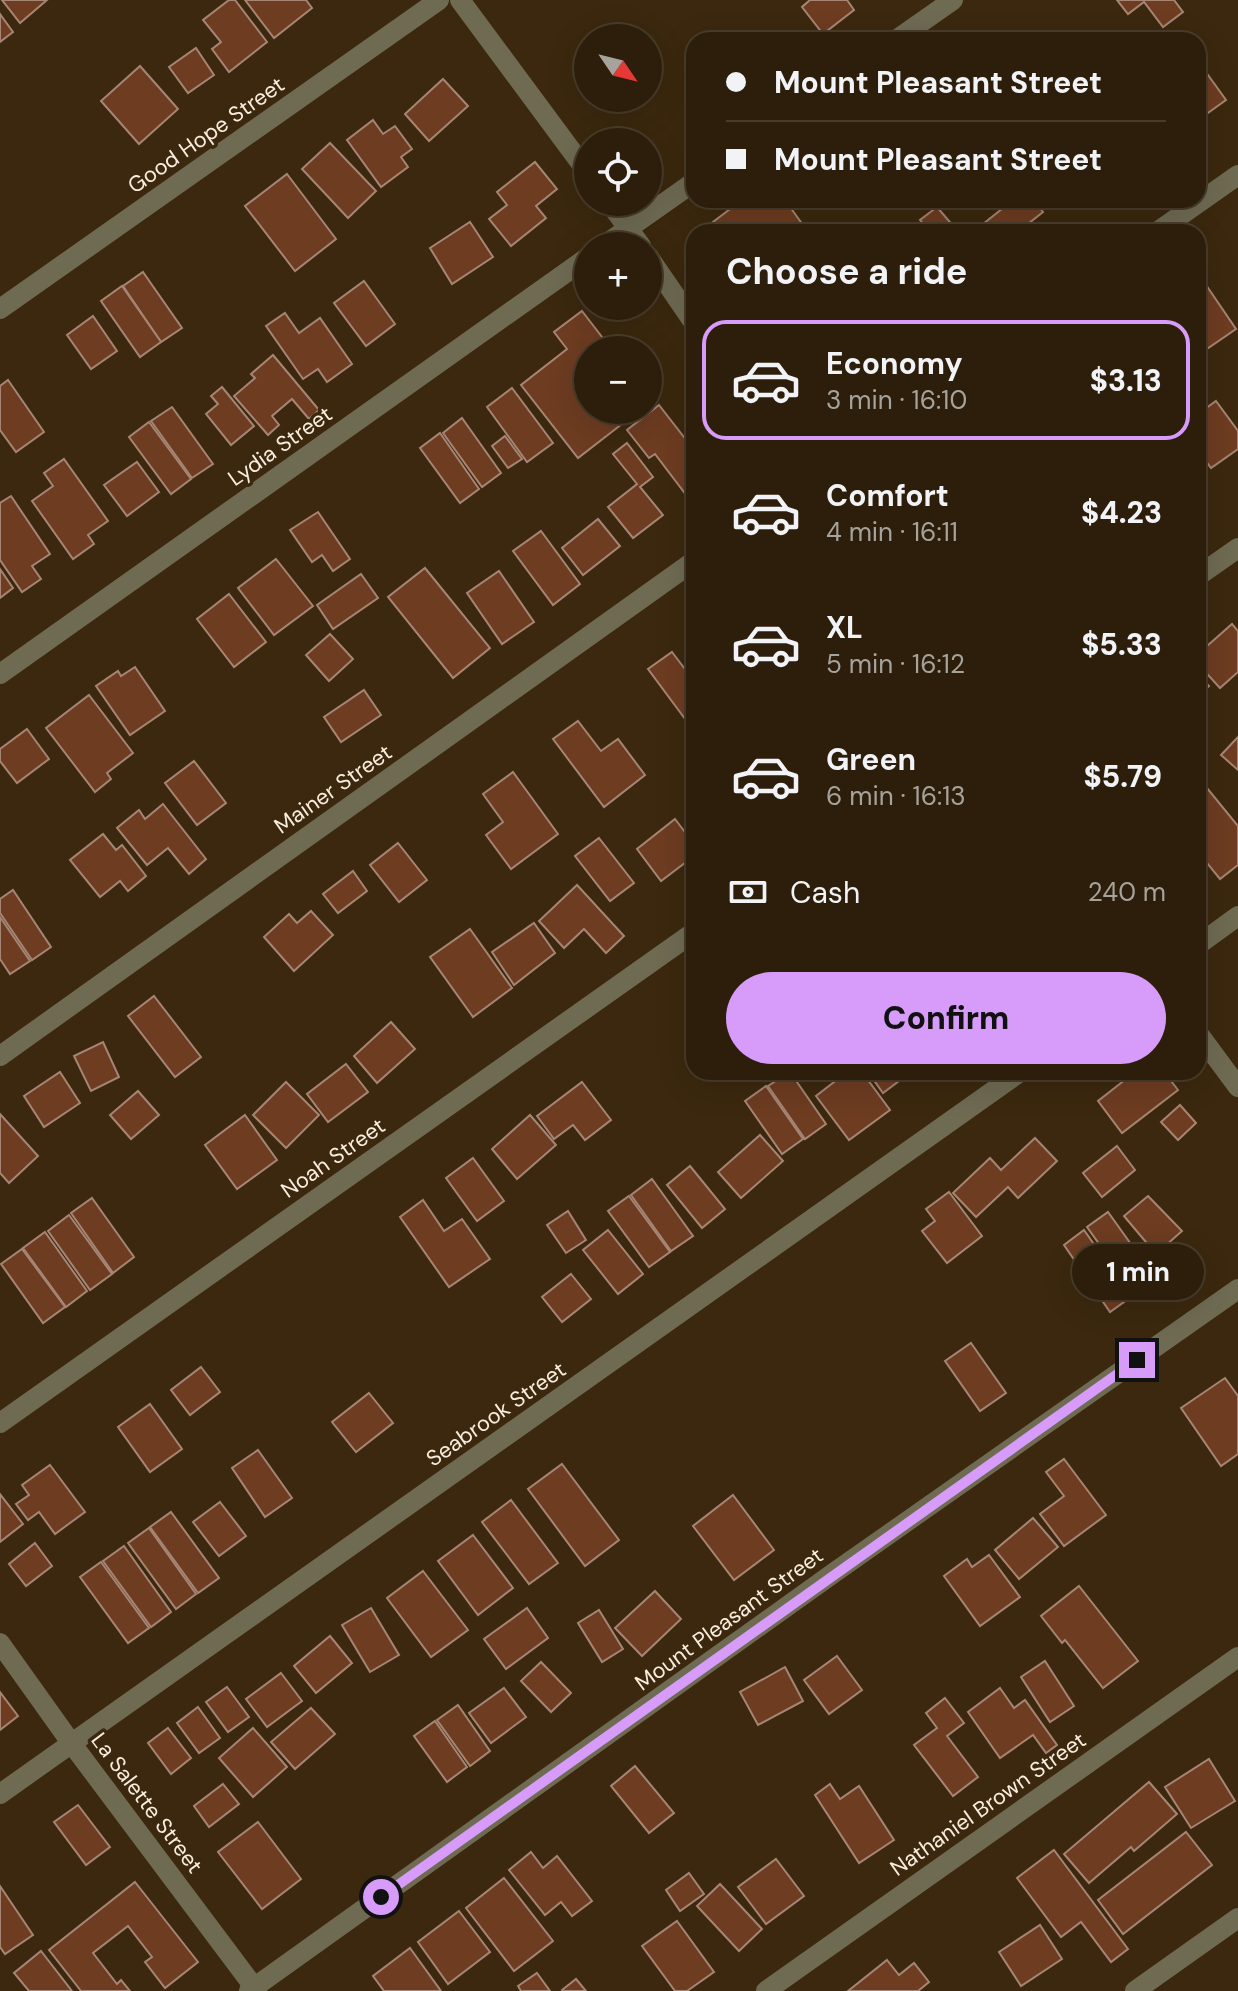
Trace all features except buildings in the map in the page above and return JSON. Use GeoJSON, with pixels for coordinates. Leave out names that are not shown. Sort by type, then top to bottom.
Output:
{"type":"FeatureCollection","features":[{"type":"Feature","properties":{"kind":"street","name":"Good Hope Street"},"geometry":{"type":"LineString","coordinates":[[0,309],[439,0]]}},
{"type":"Feature","properties":{"kind":"street"},"geometry":{"type":"LineString","coordinates":[[460,0],[574,154]]}},
{"type":"Feature","properties":{"kind":"street"},"geometry":{"type":"LineString","coordinates":[[907,32],[953,0]]}},
{"type":"Feature","properties":{"kind":"street"},"geometry":{"type":"LineString","coordinates":[[1206,198],[1238,175]]}},
{"type":"Feature","properties":{"kind":"street"},"geometry":{"type":"LineString","coordinates":[[622,232],[686,188]]}},
{"type":"Feature","properties":{"kind":"street"},"geometry":{"type":"LineString","coordinates":[[1168,224],[1191,208]]}},
{"type":"Feature","properties":{"kind":"street"},"geometry":{"type":"LineString","coordinates":[[619,216],[631,232]]}},
{"type":"Feature","properties":{"kind":"street","name":"Lydia Street"},"geometry":{"type":"LineString","coordinates":[[0,674],[574,267]]}},
{"type":"Feature","properties":{"kind":"street"},"geometry":{"type":"LineString","coordinates":[[662,276],[686,311]]}},
{"type":"Feature","properties":{"kind":"street"},"geometry":{"type":"LineString","coordinates":[[1206,570],[1238,548]]}},
{"type":"Feature","properties":{"kind":"street","name":"Mainer Street"},"geometry":{"type":"LineString","coordinates":[[0,1056],[686,567]]}},
{"type":"Feature","properties":{"kind":"street"},"geometry":{"type":"LineString","coordinates":[[1206,939],[1238,916]]}},
{"type":"Feature","properties":{"kind":"street","name":"Noah Street"},"geometry":{"type":"LineString","coordinates":[[0,1423],[686,938]]}},
{"type":"Feature","properties":{"kind":"street"},"geometry":{"type":"LineString","coordinates":[[1206,1044],[1238,1087]]}},
{"type":"Feature","properties":{"kind":"street","name":"Seabrook Street"},"geometry":{"type":"LineString","coordinates":[[0,1794],[1009,1080]]}},
{"type":"Feature","properties":{"kind":"street","name":"Mount Pleasant Street"},"geometry":{"type":"LineString","coordinates":[[254,1990],[835,1572],[1238,1289]]}},
{"type":"Feature","properties":{"kind":"street","name":"La Salette Street"},"geometry":{"type":"LineString","coordinates":[[0,1643],[254,1990]]}},
{"type":"Feature","properties":{"kind":"street","name":"Nathaniel Brown Street"},"geometry":{"type":"LineString","coordinates":[[766,1991],[1238,1657]]}},
{"type":"Feature","properties":{"kind":"street"},"geometry":{"type":"LineString","coordinates":[[1135,1991],[1238,1918]]}},
{"type":"Feature","properties":{"kind":"route"},"geometry":{"type":"LineString","coordinates":[[381,1897],[1137,1360]]}}]}
